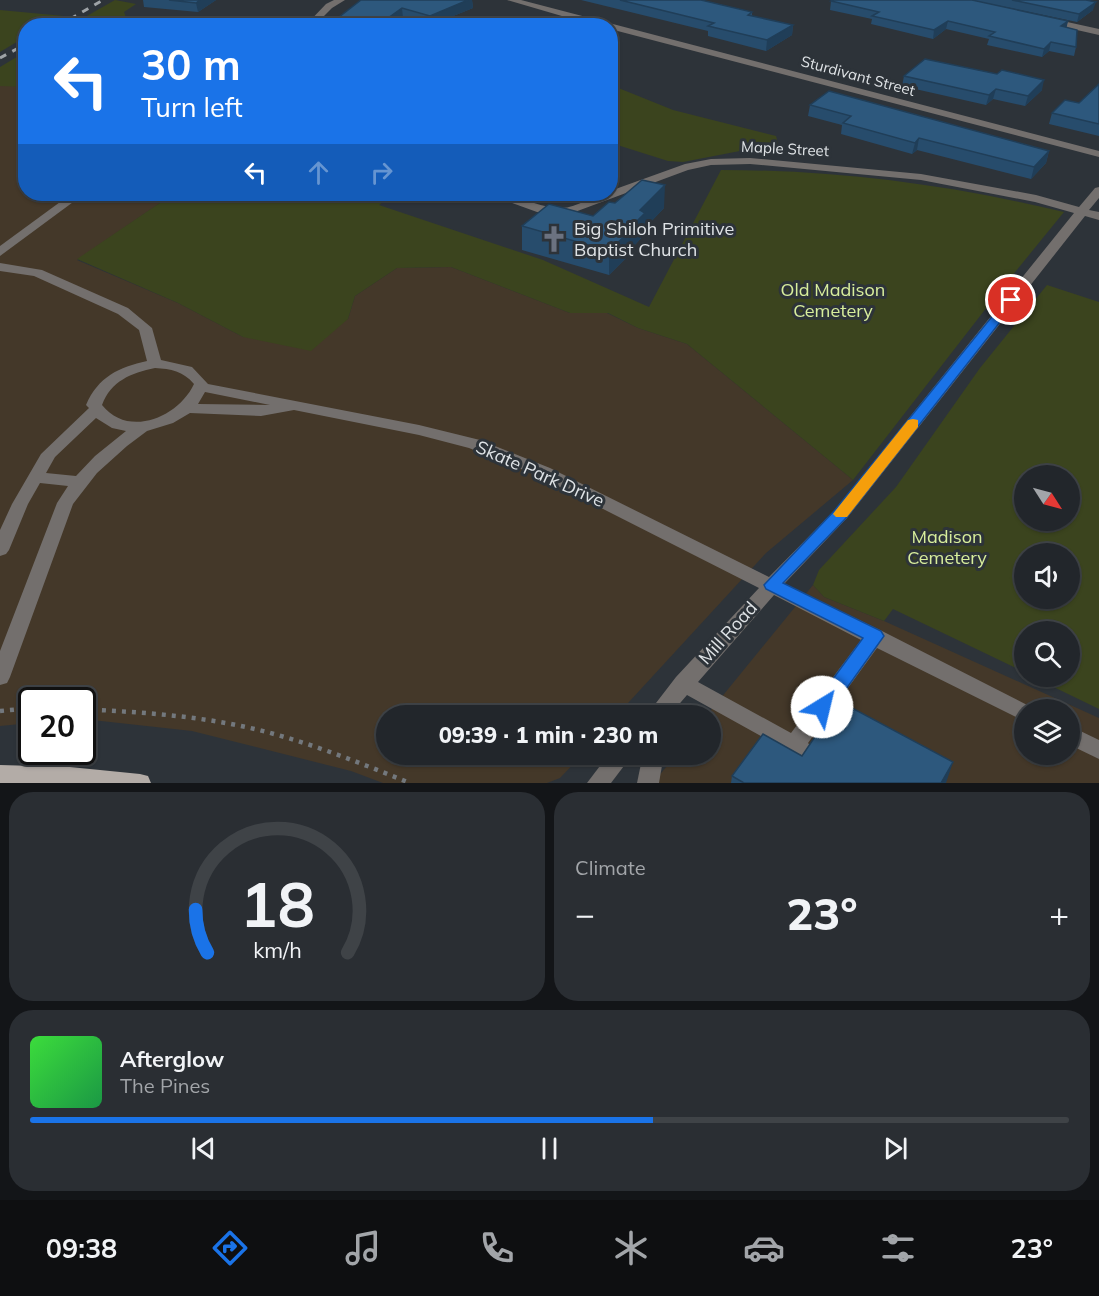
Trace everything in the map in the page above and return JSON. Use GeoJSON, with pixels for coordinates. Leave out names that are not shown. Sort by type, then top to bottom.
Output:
{"type":"FeatureCollection","features":[{"type":"Feature","properties":{"kind":"main road"},"geometry":{"type":"LineString","coordinates":[[0,774],[70,776],[140,783]]}},
{"type":"Feature","properties":{"kind":"street"},"geometry":{"type":"LineString","coordinates":[[317,18],[329,6],[341,0]]}},
{"type":"Feature","properties":{"kind":"street","name":"Sturdivant Street"},"geometry":{"type":"LineString","coordinates":[[511,0],[579,18]]}},
{"type":"Feature","properties":{"kind":"street"},"geometry":{"type":"LineString","coordinates":[[1040,20],[1099,32]]}},
{"type":"Feature","properties":{"kind":"street","name":"Sturdivant Street"},"geometry":{"type":"LineString","coordinates":[[618,28],[1099,154]]}},
{"type":"Feature","properties":{"kind":"street","name":"Maple Street"},"geometry":{"type":"LineString","coordinates":[[618,189],[685,167],[711,162],[750,161],[921,177],[1036,198],[1099,216]]}},
{"type":"Feature","properties":{"kind":"street","name":"Mill Road"},"geometry":{"type":"LineString","coordinates":[[666,705],[683,683],[772,585],[841,514],[1099,190]]}},
{"type":"Feature","properties":{"kind":"street"},"geometry":{"type":"LineString","coordinates":[[0,252],[69,201]]}},
{"type":"Feature","properties":{"kind":"street"},"geometry":{"type":"LineString","coordinates":[[503,208],[513,201]]}},
{"type":"Feature","properties":{"kind":"street","name":"Maple Street"},"geometry":{"type":"LineString","coordinates":[[517,201],[541,209],[564,212],[587,201]]}},
{"type":"Feature","properties":{"kind":"street"},"geometry":{"type":"LineString","coordinates":[[0,267],[37,273],[123,310],[145,328],[155,364]]}},
{"type":"Feature","properties":{"kind":"street"},"geometry":{"type":"LineString","coordinates":[[0,550],[20,504],[49,454],[96,410],[94,405],[98,393],[109,381],[125,372],[155,364],[182,367],[195,374],[200,387],[199,396],[189,408]]}},
{"type":"Feature","properties":{"kind":"street","name":"Skate Park Drive"},"geometry":{"type":"LineString","coordinates":[[200,387],[264,398],[293,407],[359,417],[474,444],[544,472],[1014,707]]}},
{"type":"Feature","properties":{"kind":"street","name":"Skate Park Drive"},"geometry":{"type":"LineString","coordinates":[[96,410],[99,416],[112,423],[144,425],[172,418],[189,408],[261,411],[293,407]]}},
{"type":"Feature","properties":{"kind":"street","name":"Skate Park Drive"},"geometry":{"type":"LineString","coordinates":[[0,677],[65,502],[78,482],[100,457],[144,425]]}},
{"type":"Feature","properties":{"kind":"street"},"geometry":{"type":"LineString","coordinates":[[36,477],[78,482]]}},
{"type":"Feature","properties":{"kind":"street"},"geometry":{"type":"LineString","coordinates":[[683,683],[799,749],[875,636]]}},
{"type":"Feature","properties":{"kind":"street"},"geometry":{"type":"LineString","coordinates":[[1080,740],[1099,750]]}},
{"type":"Feature","properties":{"kind":"street"},"geometry":{"type":"LineString","coordinates":[[598,783],[614,765]]}},
{"type":"Feature","properties":{"kind":"street"},"geometry":{"type":"LineString","coordinates":[[648,783],[652,765]]}},
{"type":"Feature","properties":{"kind":"path"},"geometry":{"type":"LineString","coordinates":[[0,711],[18,709]]}},
{"type":"Feature","properties":{"kind":"path"},"geometry":{"type":"LineString","coordinates":[[96,710],[148,713],[229,724],[269,733],[410,783]]}},
{"type":"Feature","properties":{"kind":"shaded area"},"geometry":{"type":"Polygon","coordinates":[[[0,86],[18,86],[18,201],[163,201],[77,260],[178,303],[243,337],[348,319],[355,296],[397,268],[451,267],[570,313],[607,313],[638,328],[687,344],[853,480],[766,553],[626,705],[376,705],[376,765],[572,765],[560,778],[547,783],[383,783],[351,771],[192,731],[96,720],[96,687],[18,687],[18,724],[0,726],[0,86]]]}},
{"type":"Feature","properties":{"kind":"shaded area"},"geometry":{"type":"Polygon","coordinates":[[[813,585],[824,597],[884,621],[1014,680],[1014,687],[1030,687],[1057,699],[1014,699],[1014,765],[1080,765],[1080,709],[1099,718],[1099,783],[653,783],[668,765],[721,765],[721,705],[715,705],[813,585]]]}},
{"type":"Feature","properties":{"kind":"green space"},"geometry":{"type":"Polygon","coordinates":[[[115,0],[136,4],[124,12],[126,18],[83,18],[115,0]]]}},
{"type":"Feature","properties":{"kind":"green space"},"geometry":{"type":"Polygon","coordinates":[[[0,10],[64,16],[60,18],[18,18],[18,41],[0,52],[0,10]]]}},
{"type":"Feature","properties":{"kind":"green space"},"geometry":{"type":"Polygon","coordinates":[[[18,56],[18,87],[0,86],[0,67],[18,56]]]}},
{"type":"Feature","properties":{"kind":"green space"},"geometry":{"type":"Polygon","coordinates":[[[618,88],[673,110],[776,136],[779,147],[745,150],[683,162],[668,161],[618,145],[618,88]]]}},
{"type":"Feature","properties":{"kind":"green space","name":"Old Madison Cemetery"},"geometry":{"type":"Polygon","coordinates":[[[721,170],[808,173],[894,181],[979,194],[1064,212],[994,298],[853,480],[687,344],[638,328],[608,313],[570,313],[451,267],[397,268],[355,296],[348,319],[311,351],[243,337],[178,303],[77,259],[163,201],[384,201],[379,205],[543,260],[649,307],[721,170]]]}},
{"type":"Feature","properties":{"kind":"green space","name":"Madison Cemetery"},"geometry":{"type":"Polygon","coordinates":[[[1047,285],[1099,302],[1099,709],[1054,687],[1080,687],[1080,621],[1014,621],[1014,667],[893,609],[884,621],[824,597],[813,585],[819,570],[896,487],[980,368],[1047,285]]]}},
{"type":"Feature","properties":{"kind":"water"},"geometry":{"type":"Polygon","coordinates":[[[270,16],[284,18],[251,18],[270,16]]]}},
{"type":"Feature","properties":{"kind":"building"},"geometry":{"type":"Polygon","coordinates":[[[169,0],[200,0],[196,3],[169,0]]]}},
{"type":"Feature","properties":{"kind":"building"},"geometry":{"type":"Polygon","coordinates":[[[361,0],[468,0],[430,16],[402,8],[388,18],[338,18],[361,0]]]}},
{"type":"Feature","properties":{"kind":"building"},"geometry":{"type":"Polygon","coordinates":[[[620,0],[701,0],[752,12],[748,15],[793,25],[767,40],[708,26],[714,23],[620,0]]]}},
{"type":"Feature","properties":{"kind":"building"},"geometry":{"type":"Polygon","coordinates":[[[972,0],[1068,21],[1061,26],[1077,30],[1076,47],[1051,42],[1044,49],[989,36],[995,32],[948,21],[934,30],[872,16],[879,12],[831,1],[972,0]]]}},
{"type":"Feature","properties":{"kind":"building"},"geometry":{"type":"Polygon","coordinates":[[[1012,0],[1086,0],[1096,2],[1079,14],[1012,0]]]}},
{"type":"Feature","properties":{"kind":"building"},"geometry":{"type":"Polygon","coordinates":[[[925,59],[997,74],[1002,70],[1044,80],[1028,96],[996,89],[989,95],[904,76],[925,59]]]}},
{"type":"Feature","properties":{"kind":"building"},"geometry":{"type":"Polygon","coordinates":[[[1099,84],[1099,124],[1052,113],[1065,100],[1079,103],[1099,84]]]}},
{"type":"Feature","properties":{"kind":"building"},"geometry":{"type":"Polygon","coordinates":[[[829,91],[1049,151],[1034,167],[919,138],[915,143],[843,123],[851,116],[810,105],[829,91]]]}},
{"type":"Feature","properties":{"kind":"building"},"geometry":{"type":"Polygon","coordinates":[[[642,180],[665,185],[640,210],[645,213],[631,227],[634,227],[609,251],[522,226],[549,204],[593,216],[609,202],[615,203],[642,180]]]}},
{"type":"Feature","properties":{"kind":"building"},"geometry":{"type":"Polygon","coordinates":[[[839,701],[953,762],[941,783],[744,783],[732,776],[763,734],[802,756],[839,701]]]}},
{"type":"Feature","properties":{"kind":"railway"},"geometry":{"type":"LineString","coordinates":[[72,18],[103,0]]}},
{"type":"Feature","properties":{"kind":"railway"},"geometry":{"type":"LineString","coordinates":[[0,58],[18,48]]}},
{"type":"Feature","properties":{"kind":"slow traffic"},"geometry":{"type":"LineString","coordinates":[[841,514],[913,424]]}},
{"type":"Feature","properties":{"kind":"place","name":"Big Shiloh Primitive Baptist Church"},"geometry":{"type":"Point","coordinates":[554,239]}},
{"type":"Feature","properties":{"kind":"route"},"geometry":{"type":"LineString","coordinates":[[822,707],[875,636],[772,585],[841,514],[1011,300]]}}]}
